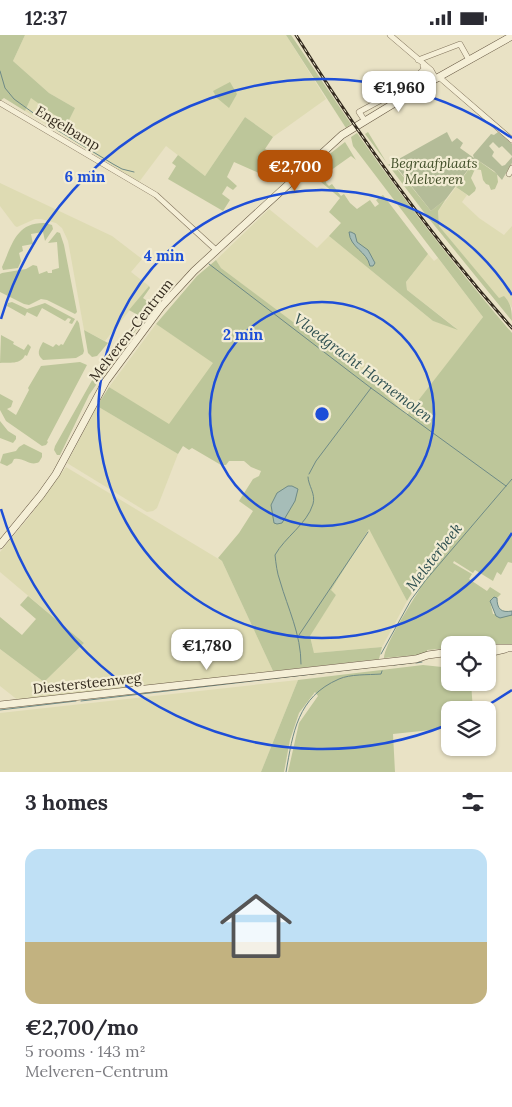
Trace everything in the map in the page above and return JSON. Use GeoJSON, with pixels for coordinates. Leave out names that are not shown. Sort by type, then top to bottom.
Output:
{"type":"FeatureCollection","features":[{"type":"Feature","properties":{"kind":"main road","name":"Melveren-Centrum"},"geometry":{"type":"LineString","coordinates":[[0,545],[56,474],[106,381],[167,301],[216,250],[335,141],[365,121],[512,36]]}},
{"type":"Feature","properties":{"kind":"main road"},"geometry":{"type":"LineString","coordinates":[[496,648],[510,648]]}},
{"type":"Feature","properties":{"kind":"main road"},"geometry":{"type":"LineString","coordinates":[[496,652],[510,648]]}},
{"type":"Feature","properties":{"kind":"main road","name":"Diestersteenweg"},"geometry":{"type":"LineString","coordinates":[[416,659],[441,654]]}},
{"type":"Feature","properties":{"kind":"main road","name":"Diestersteenweg"},"geometry":{"type":"LineString","coordinates":[[0,705],[416,659],[441,658]]}},
{"type":"Feature","properties":{"kind":"street"},"geometry":{"type":"LineString","coordinates":[[390,35],[431,70],[436,79]]}},
{"type":"Feature","properties":{"kind":"street"},"geometry":{"type":"LineString","coordinates":[[418,60],[460,44],[469,60]]}},
{"type":"Feature","properties":{"kind":"street"},"geometry":{"type":"LineString","coordinates":[[418,60],[424,69],[512,140]]}},
{"type":"Feature","properties":{"kind":"street"},"geometry":{"type":"LineString","coordinates":[[365,121],[359,112],[407,86],[424,69]]}},
{"type":"Feature","properties":{"kind":"street","name":"Engelbamp"},"geometry":{"type":"LineString","coordinates":[[0,103],[20,113],[156,195],[216,250]]}},
{"type":"Feature","properties":{"kind":"street"},"geometry":{"type":"LineString","coordinates":[[509,174],[512,168]]}},
{"type":"Feature","properties":{"kind":"shaded area"},"geometry":{"type":"Polygon","coordinates":[[[25,35],[286,35],[326,99],[273,137],[245,117],[205,176],[166,146],[139,182],[25,111],[31,98],[75,108],[49,93],[13,61],[25,35]]]}},
{"type":"Feature","properties":{"kind":"shaded area"},"geometry":{"type":"Polygon","coordinates":[[[0,183],[112,236],[142,259],[131,272],[149,286],[105,341],[84,330],[68,241],[62,228],[56,223],[41,219],[35,219],[17,227],[15,226],[0,206],[0,183]]]}},
{"type":"Feature","properties":{"kind":"shaded area"},"geometry":{"type":"Polygon","coordinates":[[[456,187],[467,195],[462,202],[479,218],[504,235],[512,226],[512,308],[506,298],[501,297],[499,299],[439,226],[438,211],[456,187]]]}},
{"type":"Feature","properties":{"kind":"shaded area"},"geometry":{"type":"Polygon","coordinates":[[[269,209],[317,248],[329,236],[433,321],[456,328],[407,290],[406,282],[428,254],[434,261],[438,258],[483,317],[407,416],[368,379],[221,268],[216,260],[269,209]]]}},
{"type":"Feature","properties":{"kind":"shaded area"},"geometry":{"type":"Polygon","coordinates":[[[156,324],[214,363],[169,425],[109,387],[156,324]]]}},
{"type":"Feature","properties":{"kind":"shaded area"},"geometry":{"type":"Polygon","coordinates":[[[97,406],[178,454],[157,508],[153,511],[147,512],[67,463],[97,406]]]}},
{"type":"Feature","properties":{"kind":"shaded area"},"geometry":{"type":"Polygon","coordinates":[[[66,467],[222,561],[273,671],[19,701],[0,686],[0,649],[44,682],[84,643],[0,572],[0,552],[30,516],[66,467]]]}},
{"type":"Feature","properties":{"kind":"shaded area"},"geometry":{"type":"Polygon","coordinates":[[[369,528],[407,601],[382,647],[314,653],[310,635],[336,595],[330,590],[369,528]]]}},
{"type":"Feature","properties":{"kind":"shaded area"},"geometry":{"type":"Polygon","coordinates":[[[298,680],[261,772],[0,772],[0,713],[298,680]]]}},
{"type":"Feature","properties":{"kind":"green space"},"geometry":{"type":"Polygon","coordinates":[[[0,35],[25,35],[13,61],[49,93],[75,108],[67,124],[31,98],[25,111],[4,98],[0,101],[0,35]]]}},
{"type":"Feature","properties":{"kind":"green space"},"geometry":{"type":"Polygon","coordinates":[[[286,35],[291,35],[351,124],[346,128],[286,35]]]}},
{"type":"Feature","properties":{"kind":"green space"},"geometry":{"type":"Polygon","coordinates":[[[230,82],[237,94],[229,108],[217,98],[213,91],[230,82]]]}},
{"type":"Feature","properties":{"kind":"green space"},"geometry":{"type":"Polygon","coordinates":[[[245,117],[273,137],[265,149],[283,158],[269,172],[263,168],[259,173],[234,162],[227,177],[237,186],[233,190],[227,186],[222,194],[230,200],[223,211],[168,179],[176,166],[172,163],[178,155],[205,176],[245,117]]]}},
{"type":"Feature","properties":{"kind":"green space"},"geometry":{"type":"Polygon","coordinates":[[[368,132],[387,163],[365,134],[368,132]]]}},
{"type":"Feature","properties":{"kind":"green space","name":"Begraafplaats Melveren"},"geometry":{"type":"Polygon","coordinates":[[[447,132],[452,142],[457,138],[463,143],[460,148],[474,158],[473,155],[491,134],[494,135],[498,132],[512,144],[512,156],[502,146],[499,148],[493,142],[489,146],[494,152],[492,156],[502,166],[512,157],[512,163],[502,180],[494,171],[476,159],[446,199],[431,211],[394,164],[388,165],[447,132]]]}},
{"type":"Feature","properties":{"kind":"green space"},"geometry":{"type":"Polygon","coordinates":[[[357,133],[432,235],[512,333],[512,563],[508,562],[501,575],[497,572],[493,581],[475,570],[473,573],[454,561],[453,563],[472,574],[469,579],[487,591],[490,587],[501,594],[490,601],[493,614],[512,615],[512,644],[496,644],[496,636],[441,636],[441,649],[427,650],[427,654],[384,658],[393,634],[420,589],[416,586],[407,601],[369,529],[331,590],[336,595],[310,636],[314,653],[382,647],[379,659],[273,671],[222,561],[218,558],[239,533],[253,511],[239,501],[253,479],[259,476],[261,471],[251,467],[244,461],[229,461],[226,465],[221,465],[192,448],[189,450],[183,446],[178,454],[97,406],[109,387],[169,424],[213,363],[156,324],[197,276],[216,260],[221,268],[369,379],[407,415],[483,317],[353,146],[351,137],[357,133]]]}},
{"type":"Feature","properties":{"kind":"green space"},"geometry":{"type":"Polygon","coordinates":[[[345,142],[356,160],[351,156],[327,173],[326,183],[329,186],[332,184],[341,196],[344,194],[357,209],[370,200],[375,207],[379,204],[376,200],[383,195],[428,254],[406,282],[407,290],[458,330],[433,321],[329,236],[341,223],[329,212],[340,198],[308,171],[345,142]]]}},
{"type":"Feature","properties":{"kind":"green space"},"geometry":{"type":"Polygon","coordinates":[[[476,159],[497,174],[498,182],[495,189],[491,190],[489,185],[483,180],[481,170],[475,169],[471,178],[476,188],[469,196],[456,187],[476,159]]]}},
{"type":"Feature","properties":{"kind":"green space"},"geometry":{"type":"Polygon","coordinates":[[[393,164],[431,211],[446,199],[438,211],[439,226],[499,298],[504,296],[508,301],[511,307],[512,321],[426,215],[388,165],[393,164]]]}},
{"type":"Feature","properties":{"kind":"green space"},"geometry":{"type":"Polygon","coordinates":[[[45,223],[52,225],[53,229],[45,241],[43,232],[31,234],[33,244],[22,246],[23,251],[19,253],[21,261],[18,268],[3,270],[2,267],[16,236],[27,226],[45,223]]]}},
{"type":"Feature","properties":{"kind":"green space"},"geometry":{"type":"Polygon","coordinates":[[[57,232],[60,233],[64,245],[77,312],[75,314],[47,300],[41,299],[29,305],[0,292],[0,274],[2,273],[26,269],[33,265],[37,266],[39,274],[47,271],[52,273],[52,270],[59,268],[57,242],[48,243],[57,232]]]}},
{"type":"Feature","properties":{"kind":"green space"},"geometry":{"type":"Polygon","coordinates":[[[149,286],[150,288],[143,298],[156,307],[143,318],[129,310],[149,286]]]}},
{"type":"Feature","properties":{"kind":"green space"},"geometry":{"type":"Polygon","coordinates":[[[12,302],[27,309],[45,303],[75,319],[72,324],[69,323],[71,319],[68,318],[65,321],[42,308],[37,317],[27,312],[25,316],[7,306],[8,303],[12,302]]]}},
{"type":"Feature","properties":{"kind":"green space"},"geometry":{"type":"Polygon","coordinates":[[[77,320],[84,351],[83,354],[76,358],[43,360],[39,354],[39,349],[43,342],[53,347],[56,344],[59,346],[63,345],[77,320]]]}},
{"type":"Feature","properties":{"kind":"green space"},"geometry":{"type":"Polygon","coordinates":[[[135,322],[139,326],[89,395],[60,455],[57,455],[54,450],[55,446],[99,368],[135,322]]]}},
{"type":"Feature","properties":{"kind":"green space"},"geometry":{"type":"Polygon","coordinates":[[[84,330],[108,343],[97,356],[92,357],[88,353],[84,330]]]}},
{"type":"Feature","properties":{"kind":"green space"},"geometry":{"type":"Polygon","coordinates":[[[1,335],[24,350],[28,344],[31,347],[27,356],[25,355],[18,362],[0,363],[1,335]]]}},
{"type":"Feature","properties":{"kind":"green space"},"geometry":{"type":"Polygon","coordinates":[[[80,362],[87,365],[46,445],[42,446],[6,421],[0,410],[0,394],[13,401],[11,407],[7,409],[16,415],[29,390],[28,388],[41,366],[80,362]]]}},
{"type":"Feature","properties":{"kind":"green space"},"geometry":{"type":"Polygon","coordinates":[[[0,421],[8,431],[16,436],[13,443],[0,438],[0,421]]]}},
{"type":"Feature","properties":{"kind":"green space"},"geometry":{"type":"Polygon","coordinates":[[[24,444],[42,453],[39,462],[33,463],[14,459],[7,466],[0,463],[3,454],[16,451],[24,444]]]}},
{"type":"Feature","properties":{"kind":"green space"},"geometry":{"type":"Polygon","coordinates":[[[28,596],[84,643],[44,682],[0,649],[0,617],[22,635],[36,619],[20,605],[28,596]]]}},
{"type":"Feature","properties":{"kind":"green space"},"geometry":{"type":"Polygon","coordinates":[[[423,665],[441,667],[441,691],[472,691],[472,701],[441,701],[441,729],[393,734],[395,772],[288,772],[299,723],[318,696],[315,692],[299,713],[290,740],[284,772],[261,772],[298,680],[423,665]]]}},
{"type":"Feature","properties":{"kind":"water"},"geometry":{"type":"Polygon","coordinates":[[[349,232],[355,234],[357,242],[368,250],[375,263],[373,266],[370,266],[366,257],[352,242],[349,232]]]}},
{"type":"Feature","properties":{"kind":"water"},"geometry":{"type":"Polygon","coordinates":[[[288,486],[298,489],[295,501],[282,523],[274,523],[271,505],[277,493],[288,486]]]}},
{"type":"Feature","properties":{"kind":"water"},"geometry":{"type":"Polygon","coordinates":[[[494,597],[497,598],[498,605],[502,611],[512,611],[512,615],[500,618],[496,616],[490,601],[494,597]]]}},
{"type":"Feature","properties":{"kind":"waterway"},"geometry":{"type":"LineString","coordinates":[[0,71],[5,88],[14,99],[54,128],[113,164],[134,172]]}},
{"type":"Feature","properties":{"kind":"waterway","name":"Vloedgracht Hornemolen"},"geometry":{"type":"LineString","coordinates":[[209,264],[371,388],[506,486]]}},
{"type":"Feature","properties":{"kind":"waterway"},"geometry":{"type":"LineString","coordinates":[[309,474],[316,461],[371,388]]}},
{"type":"Feature","properties":{"kind":"waterway"},"geometry":{"type":"LineString","coordinates":[[301,664],[299,642],[279,578],[275,555],[306,518],[313,504],[314,500],[308,477]]}},
{"type":"Feature","properties":{"kind":"waterway","name":"Melsterbeek"},"geometry":{"type":"LineString","coordinates":[[381,654],[411,600],[425,581],[512,479]]}},
{"type":"Feature","properties":{"kind":"waterway"},"geometry":{"type":"LineString","coordinates":[[299,635],[368,532]]}},
{"type":"Feature","properties":{"kind":"waterway"},"geometry":{"type":"LineString","coordinates":[[416,663],[422,662]]}},
{"type":"Feature","properties":{"kind":"waterway"},"geometry":{"type":"LineString","coordinates":[[394,665],[411,663]]}},
{"type":"Feature","properties":{"kind":"waterway"},"geometry":{"type":"LineString","coordinates":[[81,701],[373,667]]}},
{"type":"Feature","properties":{"kind":"waterway","name":"Melsterbeek"},"geometry":{"type":"LineString","coordinates":[[286,772],[291,744],[299,718],[314,696],[343,677],[381,674],[382,671]]}},
{"type":"Feature","properties":{"kind":"waterway"},"geometry":{"type":"LineString","coordinates":[[0,710],[76,701]]}},
{"type":"Feature","properties":{"kind":"railway"},"geometry":{"type":"LineString","coordinates":[[296,35],[345,111],[398,186],[453,258],[512,328]]}}]}
